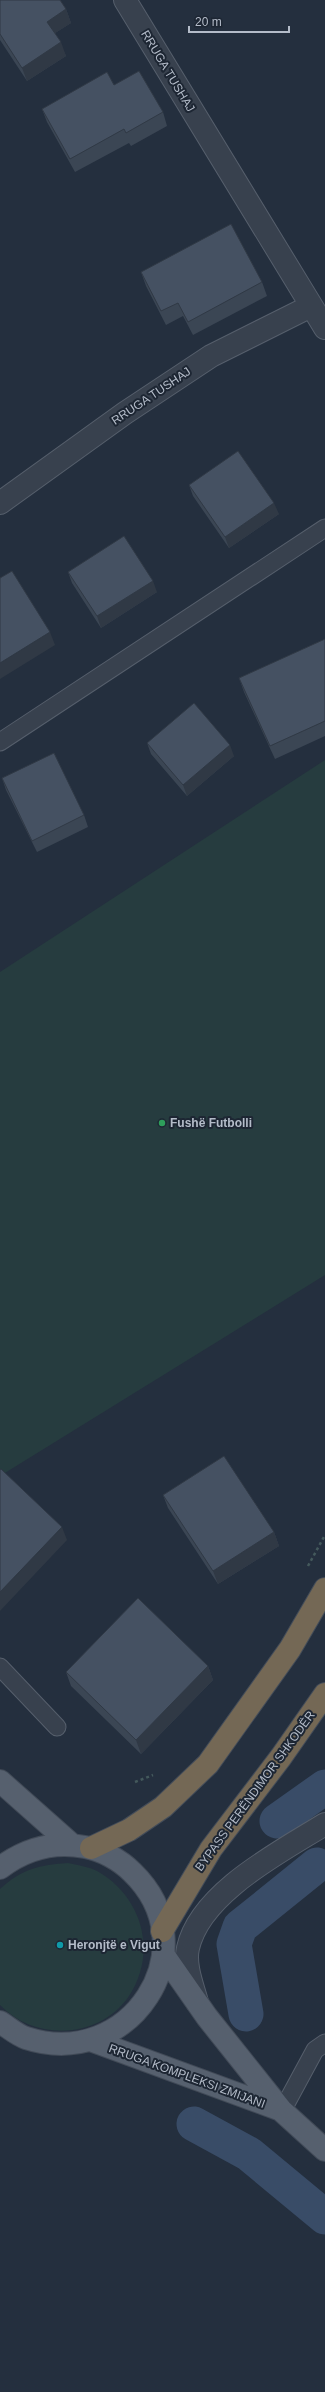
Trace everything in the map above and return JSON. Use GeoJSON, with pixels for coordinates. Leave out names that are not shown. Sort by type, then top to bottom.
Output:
{"type":"FeatureCollection","features":[{"type":"Feature","properties":{"kind":"highway"},"geometry":{"type":"LineString","coordinates":[[80,1846],[129,1830],[163,1807],[208,1764],[290,1649],[325,1589]]}},
{"type":"Feature","properties":{"kind":"highway","name":"BYPASS PERËNDIMOR SHKODËR"},"geometry":{"type":"LineString","coordinates":[[163,1940],[211,1849],[281,1757],[325,1694]]}},
{"type":"Feature","properties":{"kind":"main road"},"geometry":{"type":"LineString","coordinates":[[0,1781],[80,1846]]}},
{"type":"Feature","properties":{"kind":"main road"},"geometry":{"type":"LineString","coordinates":[[0,1868],[14,1858],[41,1847],[80,1846],[109,1855],[126,1866],[140,1880],[159,1914],[163,1940],[156,1982],[141,2008],[119,2028],[93,2040],[59,2045],[25,2038],[0,2022]]}},
{"type":"Feature","properties":{"kind":"main road","name":"RRUGA KOMPLEKSI ZMIJANI"},"geometry":{"type":"LineString","coordinates":[[163,1940],[197,2003],[282,2111],[325,2150]]}},
{"type":"Feature","properties":{"kind":"main road","name":"RRUGA KOMPLEKSI ZMIJANI"},"geometry":{"type":"LineString","coordinates":[[93,2040],[282,2111]]}},
{"type":"Feature","properties":{"kind":"street","name":"RRUGA TUSHAJ"},"geometry":{"type":"LineString","coordinates":[[125,0],[325,328]]}},
{"type":"Feature","properties":{"kind":"street","name":"RRUGA TUSHAJ"},"geometry":{"type":"LineString","coordinates":[[0,503],[125,413],[211,356],[312,306]]}},
{"type":"Feature","properties":{"kind":"street"},"geometry":{"type":"LineString","coordinates":[[197,2003],[187,1950],[195,1927],[208,1909],[254,1868],[325,1824]]}},
{"type":"Feature","properties":{"kind":"street"},"geometry":{"type":"LineString","coordinates":[[163,1940],[208,1894],[243,1877]]}},
{"type":"Feature","properties":{"kind":"lane"},"geometry":{"type":"LineString","coordinates":[[0,742],[325,528]]}},
{"type":"Feature","properties":{"kind":"lane"},"geometry":{"type":"LineString","coordinates":[[0,1667],[57,1727]]}},
{"type":"Feature","properties":{"kind":"lane"},"geometry":{"type":"LineString","coordinates":[[282,2111],[315,2050],[325,2043]]}},
{"type":"Feature","properties":{"kind":"green space","name":"Fushë Futbolli"},"geometry":{"type":"Polygon","coordinates":[[[325,760],[325,1275],[0,1476],[0,972],[325,760]]]}},
{"type":"Feature","properties":{"kind":"green space"},"geometry":{"type":"Polygon","coordinates":[[[68,1863],[97,1871],[112,1882],[125,1895],[135,1910],[141,1926],[143,1961],[138,1979],[129,1996],[117,2010],[102,2021],[85,2028],[49,2030],[31,2025],[14,2017],[0,2005],[0,1889],[8,1882],[31,1869],[48,1865],[68,1863]]]}},
{"type":"Feature","properties":{"kind":"building"},"geometry":{"type":"Polygon","coordinates":[[[0,0],[60,0],[66,9],[47,22],[61,42],[22,68],[0,34],[0,0]]]}},
{"type":"Feature","properties":{"kind":"building"},"geometry":{"type":"Polygon","coordinates":[[[139,71],[163,112],[126,133],[124,129],[70,159],[42,109],[107,72],[114,85],[139,71]]]}},
{"type":"Feature","properties":{"kind":"building"},"geometry":{"type":"Polygon","coordinates":[[[231,224],[262,282],[188,322],[178,303],[161,311],[141,272],[231,224]]]}},
{"type":"Feature","properties":{"kind":"building"},"geometry":{"type":"Polygon","coordinates":[[[238,451],[274,503],[225,537],[189,485],[238,451]]]}},
{"type":"Feature","properties":{"kind":"building"},"geometry":{"type":"Polygon","coordinates":[[[124,536],[153,581],[97,616],[68,572],[124,536]]]}},
{"type":"Feature","properties":{"kind":"building"},"geometry":{"type":"Polygon","coordinates":[[[12,571],[50,632],[0,663],[0,578],[12,571]]]}},
{"type":"Feature","properties":{"kind":"building"},"geometry":{"type":"Polygon","coordinates":[[[325,639],[325,721],[270,746],[239,678],[325,639]]]}},
{"type":"Feature","properties":{"kind":"building"},"geometry":{"type":"Polygon","coordinates":[[[194,703],[230,745],[183,785],[147,743],[194,703]]]}},
{"type":"Feature","properties":{"kind":"building"},"geometry":{"type":"Polygon","coordinates":[[[54,753],[84,815],[32,841],[2,778],[54,753]]]}},
{"type":"Feature","properties":{"kind":"building"},"geometry":{"type":"Polygon","coordinates":[[[224,1456],[274,1532],[213,1571],[163,1495],[224,1456]]]}},
{"type":"Feature","properties":{"kind":"building"},"geometry":{"type":"Polygon","coordinates":[[[1,1469],[62,1527],[0,1592],[0,1470],[1,1469]]]}},
{"type":"Feature","properties":{"kind":"building"},"geometry":{"type":"Polygon","coordinates":[[[138,1598],[208,1666],[136,1740],[66,1672],[138,1598]]]}},
{"type":"Feature","properties":{"kind":"waterway"},"geometry":{"type":"LineString","coordinates":[[277,1821],[325,1787]]}},
{"type":"Feature","properties":{"kind":"waterway"},"geometry":{"type":"LineString","coordinates":[[246,2014],[234,1944],[240,1927],[317,1865]]}},
{"type":"Feature","properties":{"kind":"waterway"},"geometry":{"type":"LineString","coordinates":[[194,2124],[249,2154],[325,2217]]}},
{"type":"Feature","properties":{"kind":"place","name":"Fushë Futbolli"},"geometry":{"type":"Point","coordinates":[162,1123]}},
{"type":"Feature","properties":{"kind":"place","name":"Heronjtë e Vigut"},"geometry":{"type":"Point","coordinates":[60,1945]}}]}
